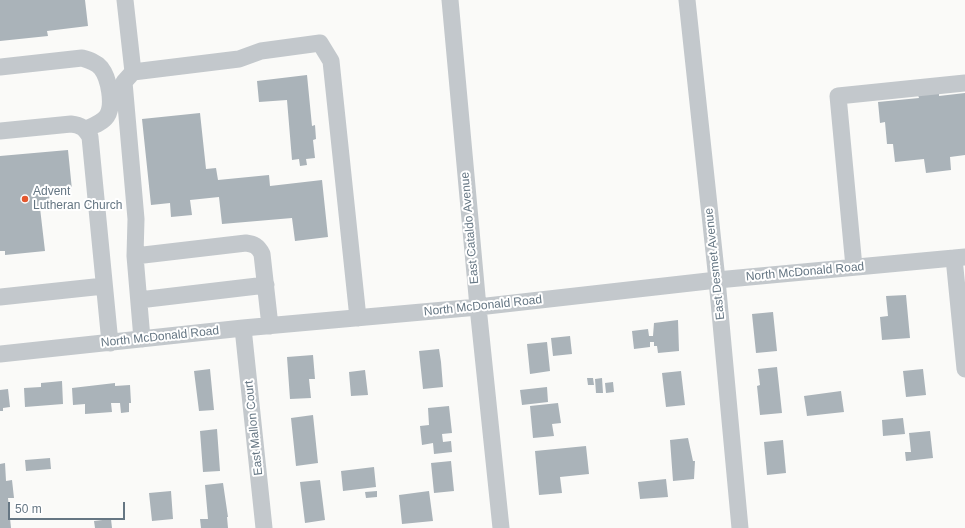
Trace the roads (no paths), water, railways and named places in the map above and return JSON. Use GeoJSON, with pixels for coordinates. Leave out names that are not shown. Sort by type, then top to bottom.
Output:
{"type":"FeatureCollection","features":[{"type":"Feature","properties":{"kind":"street"},"geometry":{"type":"LineString","coordinates":[[125,0],[133,72]]}},
{"type":"Feature","properties":{"kind":"street","name":"East Cataldo Avenue"},"geometry":{"type":"LineString","coordinates":[[450,0],[478,307],[501,528]]}},
{"type":"Feature","properties":{"kind":"street","name":"East Desmet Avenue"},"geometry":{"type":"LineString","coordinates":[[687,0],[717,280],[740,528]]}},
{"type":"Feature","properties":{"kind":"street"},"geometry":{"type":"LineString","coordinates":[[142,339],[135,256],[136,219],[124,82],[133,72],[239,59],[261,50],[320,43],[331,61],[358,318]]}},
{"type":"Feature","properties":{"kind":"street"},"geometry":{"type":"LineString","coordinates":[[0,67],[82,58],[93,62],[101,68],[106,78],[110,106],[107,115],[99,123],[86,129]]}},
{"type":"Feature","properties":{"kind":"street"},"geometry":{"type":"LineString","coordinates":[[854,267],[838,96],[965,83]]}},
{"type":"Feature","properties":{"kind":"street"},"geometry":{"type":"LineString","coordinates":[[0,131],[71,124],[79,125],[86,129],[90,137],[110,343]]}},
{"type":"Feature","properties":{"kind":"street"},"geometry":{"type":"LineString","coordinates":[[135,256],[252,243],[259,247],[262,254],[270,326]]}},
{"type":"Feature","properties":{"kind":"street"},"geometry":{"type":"LineString","coordinates":[[960,258],[965,369]]}},
{"type":"Feature","properties":{"kind":"street","name":"North McDonald Road"},"geometry":{"type":"LineString","coordinates":[[0,354],[243,328],[478,307],[717,280],[960,258]]}},
{"type":"Feature","properties":{"kind":"street"},"geometry":{"type":"LineString","coordinates":[[138,300],[266,285]]}},
{"type":"Feature","properties":{"kind":"street"},"geometry":{"type":"LineString","coordinates":[[0,297],[104,286]]}},
{"type":"Feature","properties":{"kind":"street","name":"East Mallon Court"},"geometry":{"type":"LineString","coordinates":[[243,328],[264,528]]}},
{"type":"Feature","properties":{"kind":"place","name":"Advent Lutheran Church"},"geometry":{"type":"Point","coordinates":[25,199]}}]}
